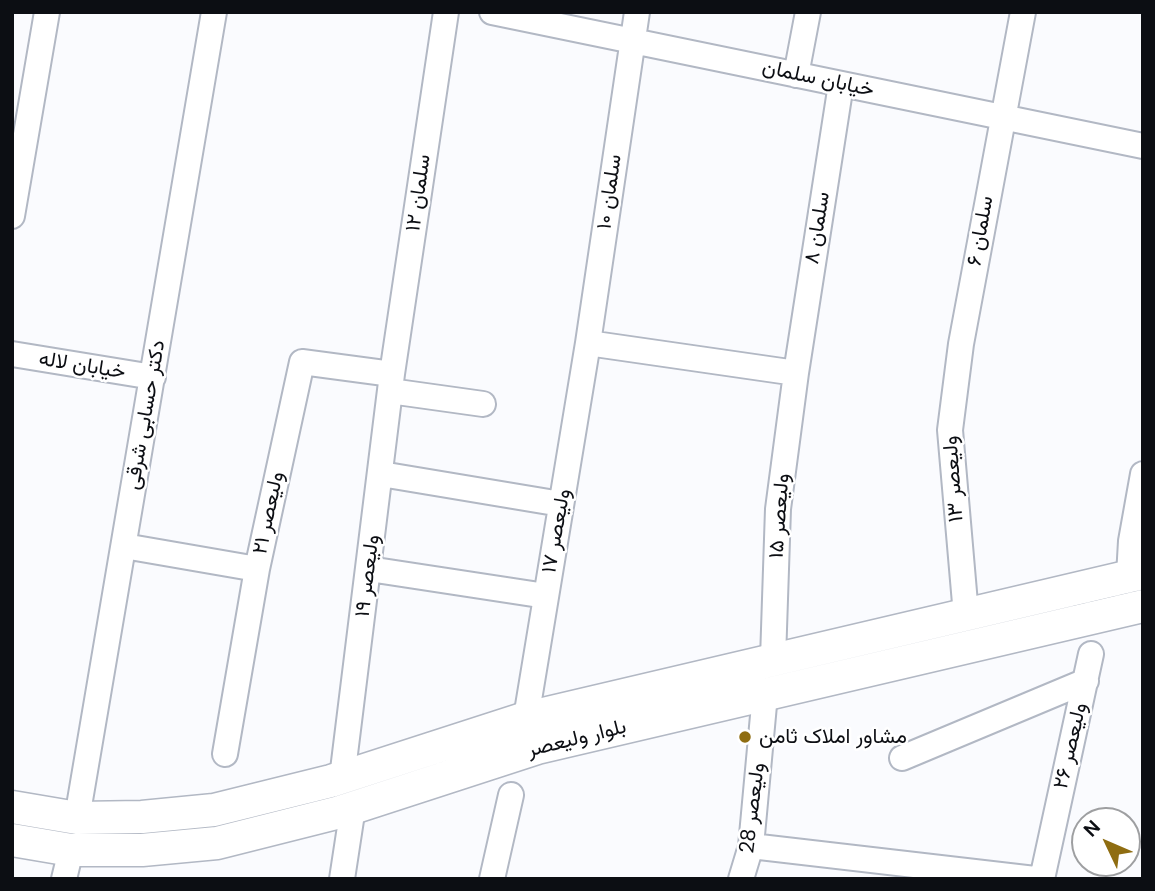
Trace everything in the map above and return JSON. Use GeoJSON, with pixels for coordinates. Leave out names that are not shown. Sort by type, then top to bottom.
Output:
{"type":"FeatureCollection","features":[{"type":"Feature","properties":{"kind":"main road","name":"بلوار ولیعصر"},"geometry":{"type":"LineString","coordinates":[[12,807],[77,818],[142,817],[214,810],[342,778],[526,718],[1136,575]]}},
{"type":"Feature","properties":{"kind":"main road","name":"بلوار ولیعصر"},"geometry":{"type":"LineString","coordinates":[[12,840],[68,864],[142,850],[217,843],[353,807],[537,748],[1143,606]]}},
{"type":"Feature","properties":{"kind":"main road"},"geometry":{"type":"LineString","coordinates":[[142,817],[133,835],[142,850]]}},
{"type":"Feature","properties":{"kind":"main road"},"geometry":{"type":"LineString","coordinates":[[68,864],[77,818]]}},
{"type":"Feature","properties":{"kind":"street"},"geometry":{"type":"LineString","coordinates":[[12,216],[20,126],[47,12]]}},
{"type":"Feature","properties":{"kind":"street","name":"دکتر حسابی شرقی"},"geometry":{"type":"LineString","coordinates":[[77,818],[214,12]]}},
{"type":"Feature","properties":{"kind":"street","name":"سلمان ۱۲"},"geometry":{"type":"LineString","coordinates":[[391,383],[446,12]]}},
{"type":"Feature","properties":{"kind":"street","name":"خیابان سلمان"},"geometry":{"type":"LineString","coordinates":[[492,12],[1143,146]]}},
{"type":"Feature","properties":{"kind":"street","name":"سلمان ۱۰"},"geometry":{"type":"LineString","coordinates":[[588,343],[637,12]]}},
{"type":"Feature","properties":{"kind":"street"},"geometry":{"type":"LineString","coordinates":[[796,75],[808,12]]}},
{"type":"Feature","properties":{"kind":"street","name":"سلمان ۶"},"geometry":{"type":"LineString","coordinates":[[961,344],[1023,12]]}},
{"type":"Feature","properties":{"kind":"street","name":"سلمان ۸"},"geometry":{"type":"LineString","coordinates":[[796,373],[841,84]]}},
{"type":"Feature","properties":{"kind":"street"},"geometry":{"type":"LineString","coordinates":[[588,343],[796,373]]}},
{"type":"Feature","properties":{"kind":"street","name":"ولیعصر ۱۷"},"geometry":{"type":"LineString","coordinates":[[526,718],[588,343]]}},
{"type":"Feature","properties":{"kind":"street","name":"ولیعصر ۱۳"},"geometry":{"type":"LineString","coordinates":[[961,344],[950,430],[966,615]]}},
{"type":"Feature","properties":{"kind":"street","name":"خیابان لاله"},"geometry":{"type":"LineString","coordinates":[[12,354],[152,377]]}},
{"type":"Feature","properties":{"kind":"street","name":"ولیعصر ۲۱"},"geometry":{"type":"LineString","coordinates":[[225,754],[257,569],[302,362],[391,383]]}},
{"type":"Feature","properties":{"kind":"street","name":"ولیعصر ۱۵"},"geometry":{"type":"LineString","coordinates":[[773,660],[778,509],[796,373]]}},
{"type":"Feature","properties":{"kind":"street"},"geometry":{"type":"LineString","coordinates":[[391,383],[483,404]]}},
{"type":"Feature","properties":{"kind":"street","name":"ولیعصر ۱۹"},"geometry":{"type":"LineString","coordinates":[[342,778],[391,383]]}},
{"type":"Feature","properties":{"kind":"street"},"geometry":{"type":"LineString","coordinates":[[381,474],[561,504]]}},
{"type":"Feature","properties":{"kind":"street"},"geometry":{"type":"LineString","coordinates":[[1136,575],[1130,541],[1143,474]]}},
{"type":"Feature","properties":{"kind":"street"},"geometry":{"type":"LineString","coordinates":[[124,546],[257,569]]}},
{"type":"Feature","properties":{"kind":"street"},"geometry":{"type":"LineString","coordinates":[[369,569],[546,596]]}},
{"type":"Feature","properties":{"kind":"street","name":"ولیعصر ۲۶"},"geometry":{"type":"LineString","coordinates":[[1042,879],[1091,654]]}},
{"type":"Feature","properties":{"kind":"street"},"geometry":{"type":"LineString","coordinates":[[902,758],[1086,681]]}},
{"type":"Feature","properties":{"kind":"street","name":"ولیعصر 28"},"geometry":{"type":"LineString","coordinates":[[741,879],[751,846],[765,694]]}},
{"type":"Feature","properties":{"kind":"street"},"geometry":{"type":"LineString","coordinates":[[492,879],[511,795]]}},
{"type":"Feature","properties":{"kind":"street"},"geometry":{"type":"LineString","coordinates":[[342,879],[353,807]]}},
{"type":"Feature","properties":{"kind":"street"},"geometry":{"type":"LineString","coordinates":[[751,846],[1035,879]]}},
{"type":"Feature","properties":{"kind":"place","name":"مشاور املاک ثامن"},"geometry":{"type":"Point","coordinates":[745,737]}}]}
